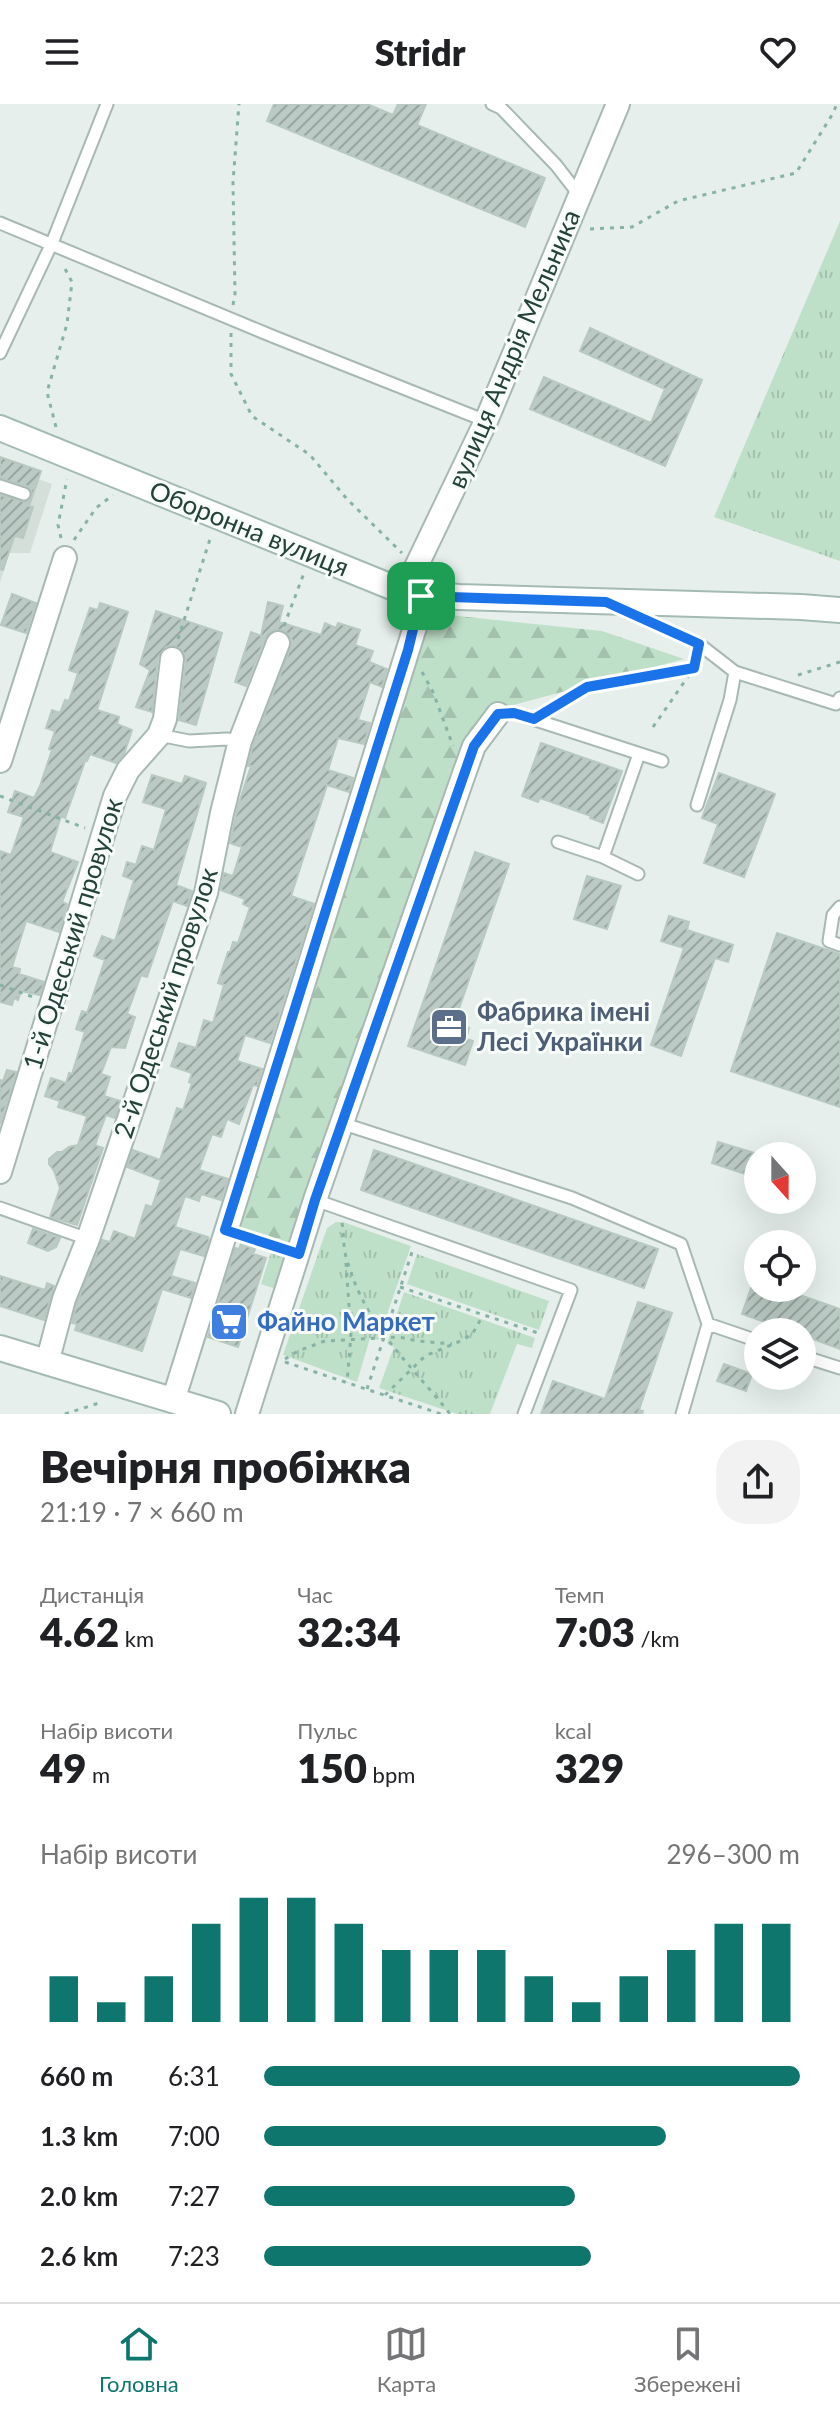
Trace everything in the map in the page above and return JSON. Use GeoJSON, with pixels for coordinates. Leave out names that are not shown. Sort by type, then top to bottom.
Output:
{"type":"FeatureCollection","features":[{"type":"Feature","properties":{"kind":"street","name":"вулиця Андрія Мельника"},"geometry":{"type":"LineString","coordinates":[[173,1401],[408,650],[413,594],[618,104]]}},
{"type":"Feature","properties":{"kind":"street","name":"Оборонна вулиця"},"geometry":{"type":"LineString","coordinates":[[0,428],[64,464],[413,594],[840,610]]}},
{"type":"Feature","properties":{"kind":"street"},"geometry":{"type":"LineString","coordinates":[[0,761],[65,558]]}},
{"type":"Feature","properties":{"kind":"street","name":"2-й Одеський провулок"},"geometry":{"type":"LineString","coordinates":[[47,1363],[64,1299],[88,1239],[206,893],[240,741],[278,643]]}},
{"type":"Feature","properties":{"kind":"street","name":"1-й Одеський провулок"},"geometry":{"type":"LineString","coordinates":[[0,1172],[123,776],[159,735],[165,719],[172,659]]}},
{"type":"Feature","properties":{"kind":"street"},"geometry":{"type":"LineString","coordinates":[[247,1414],[341,1123],[465,771],[474,746],[498,714]]}},
{"type":"Feature","properties":{"kind":"street"},"geometry":{"type":"LineString","coordinates":[[0,1348],[218,1414]]}},
{"type":"Feature","properties":{"kind":"lane"},"geometry":{"type":"LineString","coordinates":[[0,353],[52,243],[107,104]]}},
{"type":"Feature","properties":{"kind":"lane"},"geometry":{"type":"LineString","coordinates":[[492,104],[501,108],[556,165],[580,196]]}},
{"type":"Feature","properties":{"kind":"lane"},"geometry":{"type":"LineString","coordinates":[[0,223],[486,421]]}},
{"type":"Feature","properties":{"kind":"lane"},"geometry":{"type":"LineString","coordinates":[[0,486],[24,494]]}},
{"type":"Feature","properties":{"kind":"lane"},"geometry":{"type":"LineString","coordinates":[[606,602],[699,644],[735,672],[836,704],[840,698]]}},
{"type":"Feature","properties":{"kind":"lane"},"geometry":{"type":"LineString","coordinates":[[697,805],[730,700],[735,672]]}},
{"type":"Feature","properties":{"kind":"lane"},"geometry":{"type":"LineString","coordinates":[[498,714],[514,713],[662,761]]}},
{"type":"Feature","properties":{"kind":"lane"},"geometry":{"type":"LineString","coordinates":[[159,735],[189,741],[240,741]]}},
{"type":"Feature","properties":{"kind":"lane"},"geometry":{"type":"LineString","coordinates":[[603,857],[639,754]]}},
{"type":"Feature","properties":{"kind":"lane"},"geometry":{"type":"LineString","coordinates":[[558,842],[603,857],[638,874]]}},
{"type":"Feature","properties":{"kind":"lane"},"geometry":{"type":"LineString","coordinates":[[840,907],[833,915],[829,941],[840,945]]}},
{"type":"Feature","properties":{"kind":"lane"},"geometry":{"type":"LineString","coordinates":[[341,1123],[572,1198],[681,1244],[708,1324],[682,1414]]}},
{"type":"Feature","properties":{"kind":"lane"},"geometry":{"type":"LineString","coordinates":[[315,1200],[571,1290],[524,1414]]}},
{"type":"Feature","properties":{"kind":"lane"},"geometry":{"type":"LineString","coordinates":[[0,1208],[88,1239]]}},
{"type":"Feature","properties":{"kind":"lane"},"geometry":{"type":"LineString","coordinates":[[225,1230],[299,1254]]}},
{"type":"Feature","properties":{"kind":"lane"},"geometry":{"type":"LineString","coordinates":[[708,1324],[744,1336]]}},
{"type":"Feature","properties":{"kind":"lane"},"geometry":{"type":"LineString","coordinates":[[816,1360],[840,1368]]}},
{"type":"Feature","properties":{"kind":"path"},"geometry":{"type":"LineString","coordinates":[[566,230],[632,227],[678,201],[796,173],[837,104]]}},
{"type":"Feature","properties":{"kind":"path"},"geometry":{"type":"LineString","coordinates":[[52,243],[72,282],[67,324],[47,392],[68,481],[58,525],[65,558]]}},
{"type":"Feature","properties":{"kind":"path"},"geometry":{"type":"LineString","coordinates":[[65,558],[96,508],[119,490]]}},
{"type":"Feature","properties":{"kind":"path"},"geometry":{"type":"LineString","coordinates":[[172,659],[214,528]]}},
{"type":"Feature","properties":{"kind":"path"},"geometry":{"type":"LineString","coordinates":[[278,643],[306,566]]}},
{"type":"Feature","properties":{"kind":"path"},"geometry":{"type":"LineString","coordinates":[[653,727],[694,668],[699,644]]}},
{"type":"Feature","properties":{"kind":"path"},"geometry":{"type":"LineString","coordinates":[[408,650],[433,692],[445,730],[465,771]]}},
{"type":"Feature","properties":{"kind":"path"},"geometry":{"type":"LineString","coordinates":[[771,684],[840,662]]}},
{"type":"Feature","properties":{"kind":"path"},"geometry":{"type":"LineString","coordinates":[[534,719],[587,687],[694,668]]}},
{"type":"Feature","properties":{"kind":"path"},"geometry":{"type":"LineString","coordinates":[[0,796],[103,834]]}},
{"type":"Feature","properties":{"kind":"path"},"geometry":{"type":"LineString","coordinates":[[0,985],[51,1004]]}},
{"type":"Feature","properties":{"kind":"path"},"geometry":{"type":"LineString","coordinates":[[340,1209],[350,1339],[347,1383]]}},
{"type":"Feature","properties":{"kind":"path"},"geometry":{"type":"LineString","coordinates":[[367,1389],[417,1235]]}},
{"type":"Feature","properties":{"kind":"path"},"geometry":{"type":"LineString","coordinates":[[346,1259],[371,1317],[450,1414]]}},
{"type":"Feature","properties":{"kind":"path"},"geometry":{"type":"LineString","coordinates":[[400,1287],[553,1339]]}},
{"type":"Feature","properties":{"kind":"path"},"geometry":{"type":"LineString","coordinates":[[385,1395],[425,1356],[473,1333],[483,1315]]}},
{"type":"Feature","properties":{"kind":"path"},"geometry":{"type":"LineString","coordinates":[[441,1414],[282,1361],[325,1341],[385,1337],[452,1344]]}},
{"type":"Feature","properties":{"kind":"path"},"geometry":{"type":"LineString","coordinates":[[65,1414],[99,1403]]}},
{"type":"Feature","properties":{"kind":"shaded area"},"geometry":{"type":"Polygon","coordinates":[[[0,465],[52,484],[30,553],[9,553],[0,583],[0,465]]]}},
{"type":"Feature","properties":{"kind":"green space"},"geometry":{"type":"Polygon","coordinates":[[[840,221],[840,561],[714,517],[840,221]]]}},
{"type":"Feature","properties":{"kind":"green space"},"geometry":{"type":"Polygon","coordinates":[[[435,616],[602,631],[684,659],[499,709],[293,1246],[232,1227],[425,621],[435,616]]]}},
{"type":"Feature","properties":{"kind":"green space"},"geometry":{"type":"Polygon","coordinates":[[[336,1222],[411,1246],[378,1340],[370,1338],[357,1382],[283,1355],[327,1228],[336,1222]]]}},
{"type":"Feature","properties":{"kind":"green space"},"geometry":{"type":"Polygon","coordinates":[[[272,1249],[290,1255],[279,1290],[261,1284],[272,1249]]]}},
{"type":"Feature","properties":{"kind":"green space"},"geometry":{"type":"Polygon","coordinates":[[[417,1254],[549,1301],[539,1330],[407,1284],[417,1254]]]}},
{"type":"Feature","properties":{"kind":"green space"},"geometry":{"type":"Polygon","coordinates":[[[404,1292],[535,1338],[532,1348],[517,1344],[490,1414],[457,1414],[379,1388],[394,1347],[387,1344],[404,1292]]]}},
{"type":"Feature","properties":{"kind":"building"},"geometry":{"type":"Polygon","coordinates":[[[274,104],[367,104],[393,115],[398,104],[426,104],[417,125],[545,178],[525,227],[267,121],[274,104]]]}},
{"type":"Feature","properties":{"kind":"building"},"geometry":{"type":"Polygon","coordinates":[[[590,328],[702,380],[665,466],[530,409],[544,377],[651,423],[665,389],[580,351],[590,328]]]}},
{"type":"Feature","properties":{"kind":"building"},"geometry":{"type":"Polygon","coordinates":[[[0,457],[41,471],[29,506],[33,507],[23,538],[14,537],[3,570],[0,569],[0,495],[25,502],[30,500],[32,493],[27,486],[0,478],[0,457]]]}},
{"type":"Feature","properties":{"kind":"building"},"geometry":{"type":"Polygon","coordinates":[[[12,594],[36,603],[26,633],[1,625],[12,594]]]}},
{"type":"Feature","properties":{"kind":"building"},"geometry":{"type":"Polygon","coordinates":[[[268,602],[283,606],[279,622],[321,635],[325,623],[336,628],[338,623],[360,630],[355,645],[373,651],[369,662],[387,669],[382,687],[370,682],[358,720],[370,723],[364,744],[338,738],[328,770],[353,778],[349,792],[327,785],[291,896],[314,904],[270,1043],[245,1035],[237,1061],[262,1069],[257,1086],[253,1085],[239,1124],[227,1119],[221,1137],[212,1134],[199,1170],[228,1179],[221,1200],[201,1194],[199,1201],[185,1196],[175,1227],[208,1237],[209,1240],[204,1256],[180,1249],[171,1276],[195,1283],[191,1298],[162,1289],[142,1351],[75,1330],[77,1324],[72,1323],[102,1240],[110,1242],[114,1231],[135,1239],[146,1205],[152,1207],[161,1180],[127,1167],[133,1150],[160,1160],[177,1108],[183,1110],[192,1083],[189,1082],[192,1073],[171,1066],[179,1043],[196,1048],[204,1020],[213,1023],[224,985],[218,983],[233,942],[238,943],[250,907],[243,904],[245,899],[221,890],[224,873],[233,876],[242,847],[230,843],[251,766],[248,766],[253,745],[291,647],[292,640],[288,634],[277,629],[270,632],[246,686],[235,682],[251,632],[261,636],[268,602]]]}},
{"type":"Feature","properties":{"kind":"building"},"geometry":{"type":"Polygon","coordinates":[[[100,603],[128,612],[97,710],[119,717],[117,724],[132,730],[124,754],[116,763],[90,754],[65,818],[61,816],[50,852],[78,862],[62,902],[67,904],[59,932],[26,921],[12,967],[20,969],[19,974],[44,982],[40,995],[21,991],[12,1005],[0,1002],[0,851],[11,855],[24,817],[8,812],[15,791],[34,798],[40,786],[55,731],[46,728],[52,710],[60,713],[65,700],[69,701],[78,673],[69,670],[74,654],[90,608],[98,610],[100,603]]]}},
{"type":"Feature","properties":{"kind":"building"},"geometry":{"type":"Polygon","coordinates":[[[156,611],[222,633],[196,725],[179,720],[186,660],[184,653],[174,645],[166,647],[158,657],[152,712],[136,707],[150,670],[140,664],[156,611]]]}},
{"type":"Feature","properties":{"kind":"building"},"geometry":{"type":"Polygon","coordinates":[[[541,743],[622,771],[603,823],[540,798],[538,802],[522,796],[541,743]]]}},
{"type":"Feature","properties":{"kind":"building"},"geometry":{"type":"Polygon","coordinates":[[[719,773],[775,794],[744,877],[704,863],[718,824],[702,818],[719,773]]]}},
{"type":"Feature","properties":{"kind":"building"},"geometry":{"type":"Polygon","coordinates":[[[152,775],[182,784],[185,776],[206,783],[176,885],[192,891],[187,906],[173,901],[147,977],[141,975],[127,1014],[135,1017],[125,1048],[111,1047],[101,1074],[110,1077],[104,1096],[120,1101],[115,1118],[106,1115],[95,1145],[103,1148],[77,1225],[50,1217],[60,1188],[49,1159],[57,1152],[78,1145],[87,1116],[58,1107],[60,1101],[45,1096],[51,1078],[66,1083],[69,1073],[72,1074],[85,1032],[76,1029],[82,1011],[87,1013],[105,960],[94,956],[102,936],[115,941],[134,880],[123,876],[127,862],[136,865],[142,846],[154,850],[166,809],[143,802],[152,775]]]}},
{"type":"Feature","properties":{"kind":"building"},"geometry":{"type":"Polygon","coordinates":[[[475,852],[509,864],[454,1023],[469,1028],[466,1039],[473,1041],[465,1065],[408,1046],[475,852]]]}},
{"type":"Feature","properties":{"kind":"building"},"geometry":{"type":"Polygon","coordinates":[[[587,876],[621,886],[607,929],[574,919],[587,876]]]}},
{"type":"Feature","properties":{"kind":"building"},"geometry":{"type":"Polygon","coordinates":[[[669,916],[689,922],[687,930],[733,945],[728,962],[715,958],[681,1056],[651,1045],[684,948],[661,941],[669,916]]]}},
{"type":"Feature","properties":{"kind":"building"},"geometry":{"type":"Polygon","coordinates":[[[777,933],[840,954],[840,1107],[731,1071],[777,933]]]}},
{"type":"Feature","properties":{"kind":"building"},"geometry":{"type":"Polygon","coordinates":[[[7,1070],[16,1072],[0,1124],[0,1080],[3,1081],[7,1070]]]}},
{"type":"Feature","properties":{"kind":"building"},"geometry":{"type":"Polygon","coordinates":[[[718,1142],[744,1150],[744,1173],[712,1163],[718,1142]]]}},
{"type":"Feature","properties":{"kind":"building"},"geometry":{"type":"Polygon","coordinates":[[[374,1150],[658,1249],[644,1288],[361,1190],[374,1150]]]}},
{"type":"Feature","properties":{"kind":"building"},"geometry":{"type":"Polygon","coordinates":[[[33,1229],[60,1238],[56,1247],[48,1251],[28,1243],[33,1229]]]}},
{"type":"Feature","properties":{"kind":"building"},"geometry":{"type":"Polygon","coordinates":[[[241,1244],[255,1249],[253,1254],[266,1258],[238,1347],[208,1337],[235,1248],[239,1249],[241,1244]]]}},
{"type":"Feature","properties":{"kind":"building"},"geometry":{"type":"Polygon","coordinates":[[[0,1276],[45,1290],[47,1283],[54,1286],[44,1320],[0,1306],[0,1276]]]}},
{"type":"Feature","properties":{"kind":"building"},"geometry":{"type":"Polygon","coordinates":[[[816,1301],[840,1309],[840,1349],[816,1340],[816,1318],[753,1318],[742,1314],[746,1302],[816,1301]]]}},
{"type":"Feature","properties":{"kind":"building"},"geometry":{"type":"Polygon","coordinates":[[[638,1302],[672,1313],[639,1410],[643,1411],[642,1414],[541,1414],[553,1381],[605,1399],[638,1302]]]}},
{"type":"Feature","properties":{"kind":"building"},"geometry":{"type":"Polygon","coordinates":[[[724,1364],[744,1371],[746,1390],[746,1391],[717,1381],[724,1364]]]}},
{"type":"Feature","properties":{"kind":"place","name":"Фабрика імені Лесі Українки"},"geometry":{"type":"Point","coordinates":[449,1027]}},
{"type":"Feature","properties":{"kind":"place","name":"Файно Маркет"},"geometry":{"type":"Point","coordinates":[229,1322]}},
{"type":"Feature","properties":{"kind":"route"},"geometry":{"type":"LineString","coordinates":[[421,596],[606,602],[699,644],[694,668],[587,687],[534,719],[514,713],[498,714],[474,746],[315,1200],[299,1254],[225,1230],[408,650],[421,596]]}}]}
